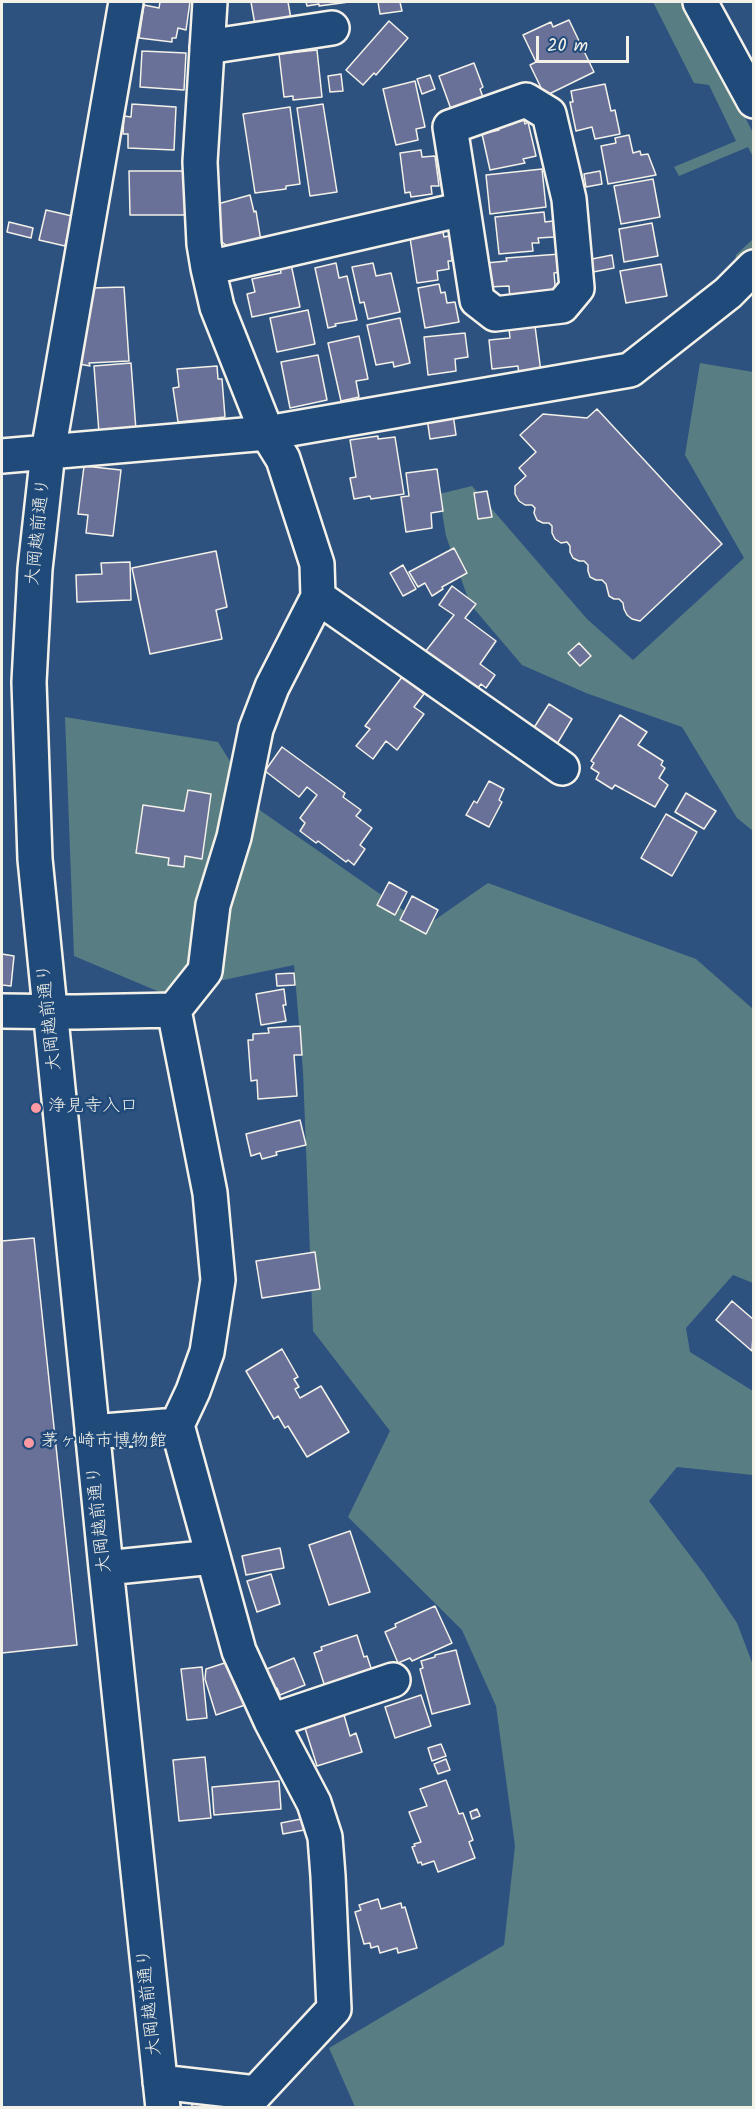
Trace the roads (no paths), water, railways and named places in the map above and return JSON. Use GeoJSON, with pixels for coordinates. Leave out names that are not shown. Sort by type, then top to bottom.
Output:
{"type":"FeatureCollection","features":[{"type":"Feature","properties":{"kind":"street","name":"大岡越前通り"},"geometry":{"type":"LineString","coordinates":[[126,2],[48,452],[35,569],[28,682],[35,859],[161,2095]]}},
{"type":"Feature","properties":{"kind":"street"},"geometry":{"type":"LineString","coordinates":[[161,2095],[249,2100],[334,2009],[325,1837],[314,1803],[239,1651],[177,1425],[207,1352],[218,1280],[210,1193],[174,1010],[205,971],[213,905],[234,837],[256,729],[272,687],[318,597],[317,564],[283,459],[267,433],[217,307],[208,268],[204,244],[200,162],[210,2]]}},
{"type":"Feature","properties":{"kind":"street"},"geometry":{"type":"LineString","coordinates":[[700,2],[753,101]]}},
{"type":"Feature","properties":{"kind":"street"},"geometry":{"type":"LineString","coordinates":[[207,47],[332,28]]}},
{"type":"Feature","properties":{"kind":"street"},"geometry":{"type":"LineString","coordinates":[[526,100],[549,114],[569,199],[577,288],[562,306],[495,314],[477,300],[463,209],[450,127],[526,100]]}},
{"type":"Feature","properties":{"kind":"street"},"geometry":{"type":"LineString","coordinates":[[208,268],[463,209]]}},
{"type":"Feature","properties":{"kind":"street"},"geometry":{"type":"LineString","coordinates":[[2,456],[267,433],[630,370],[728,293],[753,267]]}},
{"type":"Feature","properties":{"kind":"street"},"geometry":{"type":"LineString","coordinates":[[318,597],[562,768]]}},
{"type":"Feature","properties":{"kind":"street"},"geometry":{"type":"LineString","coordinates":[[2,1011],[174,1010]]}},
{"type":"Feature","properties":{"kind":"street"},"geometry":{"type":"LineString","coordinates":[[92,1432],[177,1425]]}},
{"type":"Feature","properties":{"kind":"street"},"geometry":{"type":"LineString","coordinates":[[106,1569],[213,1557]]}},
{"type":"Feature","properties":{"kind":"street"},"geometry":{"type":"LineString","coordinates":[[272,1721],[393,1680]]}},
{"type":"Feature","properties":{"kind":"place","name":"浄見寺入口"},"geometry":{"type":"Point","coordinates":[36,1108]}},
{"type":"Feature","properties":{"kind":"place","name":"茅ヶ崎市博物館"},"geometry":{"type":"Point","coordinates":[29,1443]}}]}
